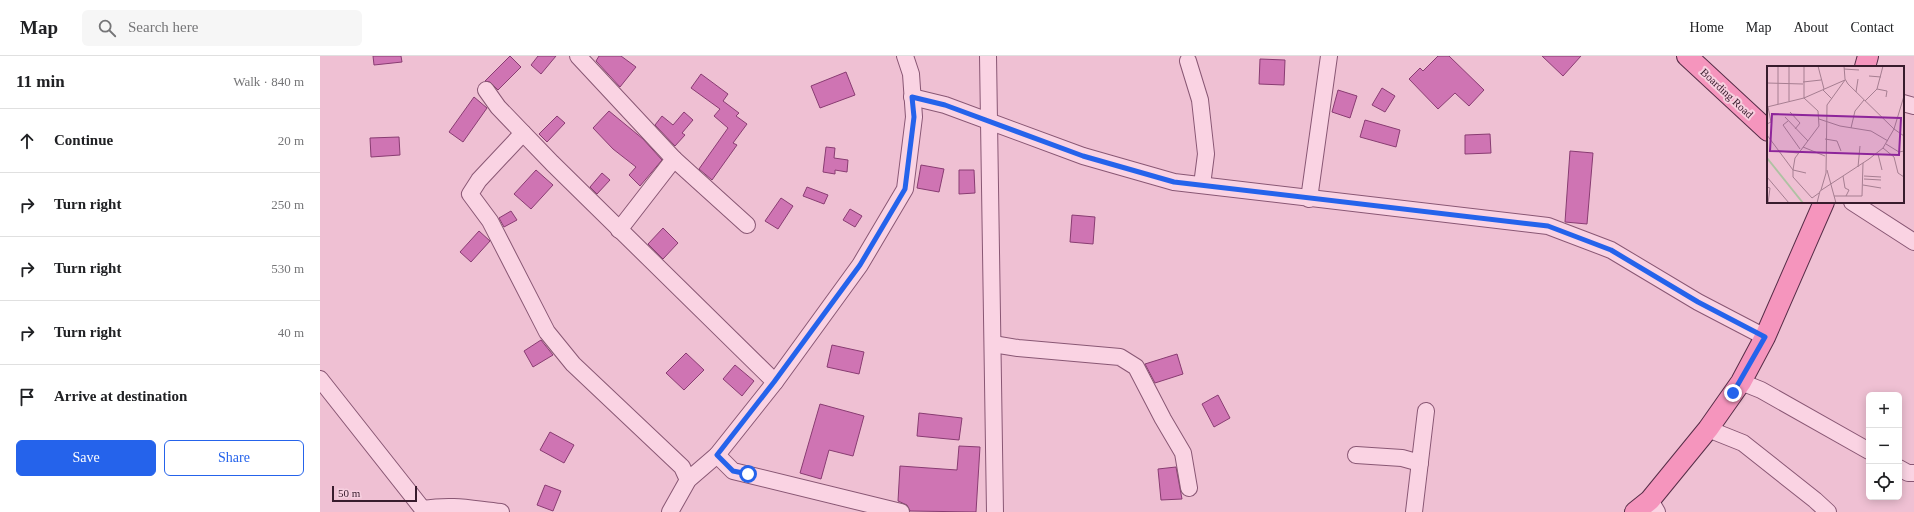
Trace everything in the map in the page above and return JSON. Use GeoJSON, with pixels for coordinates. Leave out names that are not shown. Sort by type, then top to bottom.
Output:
{"type":"FeatureCollection","features":[{"type":"Feature","properties":{"kind":"main road","name":"Boarding Road"},"geometry":{"type":"LineString","coordinates":[[1687,56],[1767,130]]}},
{"type":"Feature","properties":{"kind":"main road"},"geometry":{"type":"LineString","coordinates":[[1865,66],[1868,56]]}},
{"type":"Feature","properties":{"kind":"main road"},"geometry":{"type":"LineString","coordinates":[[1635,512],[1654,506],[1741,382],[1765,337],[1824,203]]}},
{"type":"Feature","properties":{"kind":"street"},"geometry":{"type":"LineString","coordinates":[[578,56],[674,159],[747,225]]}},
{"type":"Feature","properties":{"kind":"street"},"geometry":{"type":"LineString","coordinates":[[670,512],[688,480],[717,455],[774,382],[860,265],[905,189],[914,117],[911,74],[905,56]]}},
{"type":"Feature","properties":{"kind":"street"},"geometry":{"type":"LineString","coordinates":[[988,56],[995,512]]}},
{"type":"Feature","properties":{"kind":"street"},"geometry":{"type":"LineString","coordinates":[[1309,199],[1329,56]]}},
{"type":"Feature","properties":{"kind":"street"},"geometry":{"type":"LineString","coordinates":[[1188,61],[1200,100],[1206,154],[1202,185]]}},
{"type":"Feature","properties":{"kind":"street"},"geometry":{"type":"LineString","coordinates":[[486,90],[498,107],[523,133],[619,230],[774,382]]}},
{"type":"Feature","properties":{"kind":"street"},"geometry":{"type":"LineString","coordinates":[[912,97],[945,105],[1083,156],[1174,182],[1548,226],[1611,250],[1698,302],[1765,337]]}},
{"type":"Feature","properties":{"kind":"street"},"geometry":{"type":"LineString","coordinates":[[1904,103],[1914,106]]}},
{"type":"Feature","properties":{"kind":"street"},"geometry":{"type":"LineString","coordinates":[[523,133],[479,180],[470,194],[490,221],[548,332],[573,364],[682,467],[688,480]]}},
{"type":"Feature","properties":{"kind":"street"},"geometry":{"type":"LineString","coordinates":[[619,230],[674,159]]}},
{"type":"Feature","properties":{"kind":"street"},"geometry":{"type":"LineString","coordinates":[[1854,203],[1914,242]]}},
{"type":"Feature","properties":{"kind":"street"},"geometry":{"type":"LineString","coordinates":[[993,344],[1120,357],[1136,367],[1162,419],[1183,453],[1189,488]]}},
{"type":"Feature","properties":{"kind":"street"},"geometry":{"type":"LineString","coordinates":[[320,379],[424,511],[440,506],[468,507],[501,512]]}},
{"type":"Feature","properties":{"kind":"street"},"geometry":{"type":"LineString","coordinates":[[1741,382],[1761,390],[1866,449]]}},
{"type":"Feature","properties":{"kind":"street"},"geometry":{"type":"LineString","coordinates":[[1414,512],[1426,411]]}},
{"type":"Feature","properties":{"kind":"street"},"geometry":{"type":"LineString","coordinates":[[1708,429],[1743,443],[1828,512]]}},
{"type":"Feature","properties":{"kind":"street"},"geometry":{"type":"LineString","coordinates":[[717,455],[733,471],[901,512]]}},
{"type":"Feature","properties":{"kind":"street"},"geometry":{"type":"LineString","coordinates":[[1356,455],[1402,458],[1420,463]]}},
{"type":"Feature","properties":{"kind":"street"},"geometry":{"type":"LineString","coordinates":[[1902,470],[1908,473],[1914,473]]}},
{"type":"Feature","properties":{"kind":"building"},"geometry":{"type":"Polygon","coordinates":[[[373,56],[401,56],[402,62],[374,65],[373,56]]]}},
{"type":"Feature","properties":{"kind":"building"},"geometry":{"type":"Polygon","coordinates":[[[510,56],[521,67],[498,90],[490,82],[485,81],[510,56]]]}},
{"type":"Feature","properties":{"kind":"building"},"geometry":{"type":"Polygon","coordinates":[[[538,56],[556,56],[541,74],[531,65],[538,56]]]}},
{"type":"Feature","properties":{"kind":"building"},"geometry":{"type":"Polygon","coordinates":[[[599,56],[621,56],[636,67],[620,87],[596,61],[599,56]]]}},
{"type":"Feature","properties":{"kind":"building"},"geometry":{"type":"Polygon","coordinates":[[[1438,56],[1449,56],[1484,90],[1469,106],[1455,93],[1438,109],[1409,79],[1420,68],[1423,71],[1438,56]]]}},
{"type":"Feature","properties":{"kind":"building"},"geometry":{"type":"Polygon","coordinates":[[[1542,56],[1581,56],[1563,76],[1542,56]]]}},
{"type":"Feature","properties":{"kind":"building"},"geometry":{"type":"Polygon","coordinates":[[[1260,59],[1285,60],[1284,85],[1259,84],[1260,59]]]}},
{"type":"Feature","properties":{"kind":"building"},"geometry":{"type":"Polygon","coordinates":[[[846,72],[855,95],[820,108],[811,86],[846,72]]]}},
{"type":"Feature","properties":{"kind":"building"},"geometry":{"type":"Polygon","coordinates":[[[701,74],[728,94],[723,101],[739,113],[736,116],[747,124],[733,143],[737,145],[712,180],[699,169],[728,128],[714,116],[720,109],[691,88],[701,74]]]}},
{"type":"Feature","properties":{"kind":"building"},"geometry":{"type":"Polygon","coordinates":[[[1382,88],[1395,96],[1385,112],[1372,105],[1382,88]]]}},
{"type":"Feature","properties":{"kind":"building"},"geometry":{"type":"Polygon","coordinates":[[[1338,90],[1357,96],[1350,118],[1332,112],[1338,90]]]}},
{"type":"Feature","properties":{"kind":"building"},"geometry":{"type":"Polygon","coordinates":[[[474,97],[487,108],[463,142],[449,132],[474,97]]]}},
{"type":"Feature","properties":{"kind":"building"},"geometry":{"type":"Polygon","coordinates":[[[609,111],[643,139],[662,160],[640,186],[629,175],[636,167],[613,149],[593,128],[609,111]]]}},
{"type":"Feature","properties":{"kind":"building"},"geometry":{"type":"Polygon","coordinates":[[[684,112],[693,120],[682,133],[685,135],[675,146],[655,125],[662,116],[673,125],[684,112]]]}},
{"type":"Feature","properties":{"kind":"building"},"geometry":{"type":"Polygon","coordinates":[[[557,116],[565,123],[547,142],[539,134],[557,116]]]}},
{"type":"Feature","properties":{"kind":"building"},"geometry":{"type":"Polygon","coordinates":[[[1365,120],[1400,130],[1396,147],[1360,137],[1365,120]]]}},
{"type":"Feature","properties":{"kind":"building"},"geometry":{"type":"Polygon","coordinates":[[[1490,134],[1491,153],[1465,154],[1465,135],[1490,134]]]}},
{"type":"Feature","properties":{"kind":"building"},"geometry":{"type":"Polygon","coordinates":[[[399,137],[400,155],[371,157],[370,138],[399,137]]]}},
{"type":"Feature","properties":{"kind":"building"},"geometry":{"type":"Polygon","coordinates":[[[826,147],[835,148],[834,158],[848,160],[847,172],[835,170],[835,174],[823,172],[826,147]]]}},
{"type":"Feature","properties":{"kind":"building"},"geometry":{"type":"Polygon","coordinates":[[[1570,151],[1593,153],[1587,224],[1565,222],[1570,151]]]}},
{"type":"Feature","properties":{"kind":"building"},"geometry":{"type":"Polygon","coordinates":[[[921,165],[944,169],[939,192],[917,188],[921,165]]]}},
{"type":"Feature","properties":{"kind":"building"},"geometry":{"type":"Polygon","coordinates":[[[536,170],[553,185],[531,209],[514,194],[536,170]]]}},
{"type":"Feature","properties":{"kind":"building"},"geometry":{"type":"Polygon","coordinates":[[[959,170],[974,170],[975,193],[959,194],[959,170]]]}},
{"type":"Feature","properties":{"kind":"building"},"geometry":{"type":"Polygon","coordinates":[[[602,173],[610,180],[597,194],[590,187],[602,173]]]}},
{"type":"Feature","properties":{"kind":"building"},"geometry":{"type":"Polygon","coordinates":[[[807,187],[828,195],[824,204],[803,196],[807,187]]]}},
{"type":"Feature","properties":{"kind":"building"},"geometry":{"type":"Polygon","coordinates":[[[781,198],[793,206],[778,229],[765,221],[781,198]]]}},
{"type":"Feature","properties":{"kind":"building"},"geometry":{"type":"Polygon","coordinates":[[[850,209],[862,216],[855,227],[843,220],[850,209]]]}},
{"type":"Feature","properties":{"kind":"building"},"geometry":{"type":"Polygon","coordinates":[[[511,211],[517,220],[504,227],[499,218],[511,211]]]}},
{"type":"Feature","properties":{"kind":"building"},"geometry":{"type":"Polygon","coordinates":[[[1072,215],[1095,217],[1093,244],[1070,242],[1072,215]]]}},
{"type":"Feature","properties":{"kind":"building"},"geometry":{"type":"Polygon","coordinates":[[[663,228],[678,243],[663,259],[648,244],[663,228]]]}},
{"type":"Feature","properties":{"kind":"building"},"geometry":{"type":"Polygon","coordinates":[[[479,231],[490,241],[471,262],[460,252],[479,231]]]}},
{"type":"Feature","properties":{"kind":"building"},"geometry":{"type":"Polygon","coordinates":[[[541,340],[553,355],[533,367],[524,351],[541,340]]]}},
{"type":"Feature","properties":{"kind":"building"},"geometry":{"type":"Polygon","coordinates":[[[832,345],[864,352],[859,374],[827,367],[832,345]]]}},
{"type":"Feature","properties":{"kind":"building"},"geometry":{"type":"Polygon","coordinates":[[[686,353],[704,370],[684,390],[666,373],[686,353]]]}},
{"type":"Feature","properties":{"kind":"building"},"geometry":{"type":"Polygon","coordinates":[[[1177,354],[1183,374],[1155,383],[1145,364],[1177,354]]]}},
{"type":"Feature","properties":{"kind":"building"},"geometry":{"type":"Polygon","coordinates":[[[735,365],[754,381],[742,396],[723,379],[735,365]]]}},
{"type":"Feature","properties":{"kind":"building"},"geometry":{"type":"Polygon","coordinates":[[[1218,395],[1230,418],[1214,427],[1202,404],[1218,395]]]}},
{"type":"Feature","properties":{"kind":"building"},"geometry":{"type":"Polygon","coordinates":[[[820,404],[864,416],[853,456],[829,450],[821,479],[800,473],[820,404]]]}},
{"type":"Feature","properties":{"kind":"building"},"geometry":{"type":"Polygon","coordinates":[[[919,413],[962,418],[959,440],[917,436],[919,413]]]}},
{"type":"Feature","properties":{"kind":"building"},"geometry":{"type":"Polygon","coordinates":[[[550,432],[574,445],[564,463],[540,450],[550,432]]]}},
{"type":"Feature","properties":{"kind":"building"},"geometry":{"type":"Polygon","coordinates":[[[959,446],[980,447],[976,512],[910,511],[907,505],[898,501],[900,466],[957,470],[959,446]]]}},
{"type":"Feature","properties":{"kind":"building"},"geometry":{"type":"Polygon","coordinates":[[[1176,467],[1182,499],[1161,500],[1158,469],[1176,467]]]}},
{"type":"Feature","properties":{"kind":"building"},"geometry":{"type":"Polygon","coordinates":[[[545,485],[561,491],[553,511],[537,505],[545,485]]]}},
{"type":"Feature","properties":{"kind":"route"},"geometry":{"type":"LineString","coordinates":[[748,474],[733,471],[717,455],[774,382],[860,265],[905,189],[914,117],[912,97],[945,105],[1083,156],[1174,182],[1548,226],[1611,250],[1698,302],[1765,337],[1741,382],[1733,393]]}}]}
